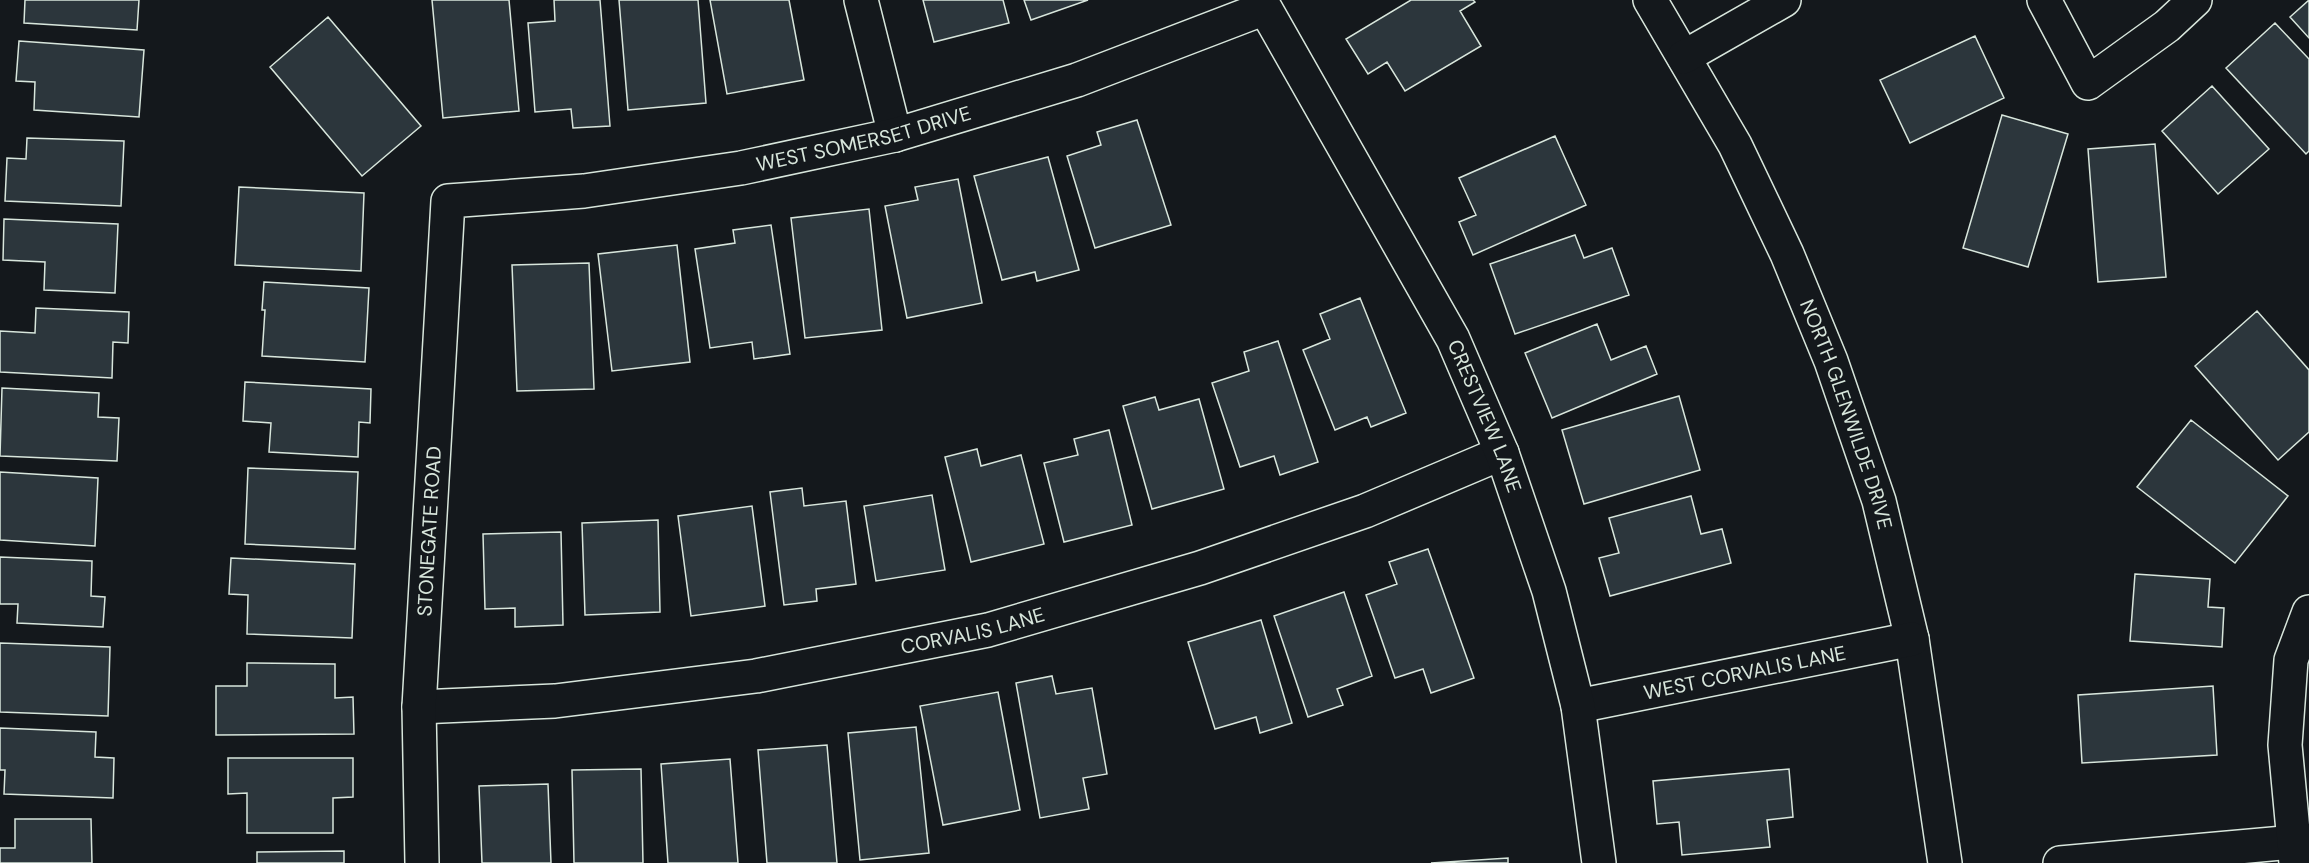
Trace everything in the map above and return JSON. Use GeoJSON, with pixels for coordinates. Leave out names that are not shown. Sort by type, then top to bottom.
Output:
{"type":"FeatureCollection","features":[{"type":"Feature","properties":{"kind":"street"},"geometry":{"type":"LineString","coordinates":[[861,0],[895,135]]}},
{"type":"Feature","properties":{"kind":"street","name":"NORTH GLENWILDE DRIVE"},"geometry":{"type":"LineString","coordinates":[[1650,0],[1740,154],[1787,254],[1831,361],[1879,501],[1912,639],[1945,863]]}},
{"type":"Feature","properties":{"kind":"street"},"geometry":{"type":"LineString","coordinates":[[1684,57],[1784,0]]}},
{"type":"Feature","properties":{"kind":"street"},"geometry":{"type":"LineString","coordinates":[[2044,0],[2088,83],[2167,26],[2195,0]]}},
{"type":"Feature","properties":{"kind":"street","name":"WEST SOMERSET DRIVE"},"geometry":{"type":"LineString","coordinates":[[448,201],[584,191],[741,168],[895,135],[1077,80],[1265,8]]}},
{"type":"Feature","properties":{"kind":"street","name":"CRESTVIEW LANE"},"geometry":{"type":"LineString","coordinates":[[1265,8],[1453,339],[1502,453],[1548,591],[1578,706],[1599,863]]}},
{"type":"Feature","properties":{"kind":"street","name":"STONEGATE ROAD"},"geometry":{"type":"LineString","coordinates":[[422,863],[419,707],[448,201]]}},
{"type":"Feature","properties":{"kind":"street","name":"CORVALIS LANE"},"geometry":{"type":"LineString","coordinates":[[419,707],[555,701],[756,676],[988,630],[1211,564],[1365,511],[1502,453]]}},
{"type":"Feature","properties":{"kind":"street"},"geometry":{"type":"LineString","coordinates":[[2060,863],[2295,852],[2285,745],[2291,660],[2309,612]]}},
{"type":"Feature","properties":{"kind":"street","name":"WEST CORVALIS LANE"},"geometry":{"type":"LineString","coordinates":[[1578,706],[1912,639]]}},
{"type":"Feature","properties":{"kind":"building"},"geometry":{"type":"Polygon","coordinates":[[[25,0],[139,0],[137,30],[24,23],[25,0]]]}},
{"type":"Feature","properties":{"kind":"building"},"geometry":{"type":"Polygon","coordinates":[[[432,0],[509,0],[519,111],[443,118],[432,0]]]}},
{"type":"Feature","properties":{"kind":"building"},"geometry":{"type":"Polygon","coordinates":[[[554,0],[600,0],[610,126],[573,128],[571,109],[535,112],[528,23],[555,21],[554,0]]]}},
{"type":"Feature","properties":{"kind":"building"},"geometry":{"type":"Polygon","coordinates":[[[619,0],[698,0],[706,103],[628,110],[619,0]]]}},
{"type":"Feature","properties":{"kind":"building"},"geometry":{"type":"Polygon","coordinates":[[[710,0],[789,0],[804,80],[727,94],[710,0]]]}},
{"type":"Feature","properties":{"kind":"building"},"geometry":{"type":"Polygon","coordinates":[[[923,0],[1003,0],[1009,23],[934,42],[923,0]]]}},
{"type":"Feature","properties":{"kind":"building"},"geometry":{"type":"Polygon","coordinates":[[[1024,0],[1088,0],[1031,20],[1024,0]]]}},
{"type":"Feature","properties":{"kind":"building"},"geometry":{"type":"Polygon","coordinates":[[[1411,0],[1473,0],[1475,2],[1460,11],[1481,46],[1405,91],[1387,62],[1368,74],[1346,39],[1411,0]]]}},
{"type":"Feature","properties":{"kind":"building"},"geometry":{"type":"Polygon","coordinates":[[[2309,0],[2309,38],[2290,17],[2309,0]]]}},
{"type":"Feature","properties":{"kind":"building"},"geometry":{"type":"Polygon","coordinates":[[[328,17],[421,126],[362,176],[270,67],[328,17]]]}},
{"type":"Feature","properties":{"kind":"building"},"geometry":{"type":"Polygon","coordinates":[[[2275,23],[2309,59],[2309,151],[2306,154],[2226,68],[2275,23]]]}},
{"type":"Feature","properties":{"kind":"building"},"geometry":{"type":"Polygon","coordinates":[[[1975,36],[2004,98],[1910,143],[1880,80],[1975,36]]]}},
{"type":"Feature","properties":{"kind":"building"},"geometry":{"type":"Polygon","coordinates":[[[19,41],[144,50],[139,117],[34,110],[35,82],[16,81],[19,41]]]}},
{"type":"Feature","properties":{"kind":"building"},"geometry":{"type":"Polygon","coordinates":[[[2212,86],[2269,149],[2218,194],[2162,131],[2212,86]]]}},
{"type":"Feature","properties":{"kind":"building"},"geometry":{"type":"Polygon","coordinates":[[[2002,115],[2068,134],[2028,267],[1963,248],[2002,115]]]}},
{"type":"Feature","properties":{"kind":"building"},"geometry":{"type":"Polygon","coordinates":[[[1137,120],[1171,225],[1095,248],[1067,156],[1101,145],[1097,132],[1137,120]]]}},
{"type":"Feature","properties":{"kind":"building"},"geometry":{"type":"Polygon","coordinates":[[[1555,136],[1586,205],[1473,255],[1459,222],[1476,215],[1459,178],[1555,136]]]}},
{"type":"Feature","properties":{"kind":"building"},"geometry":{"type":"Polygon","coordinates":[[[27,138],[124,141],[121,206],[5,201],[7,158],[26,159],[27,138]]]}},
{"type":"Feature","properties":{"kind":"building"},"geometry":{"type":"Polygon","coordinates":[[[2155,144],[2166,277],[2098,282],[2088,149],[2155,144]]]}},
{"type":"Feature","properties":{"kind":"building"},"geometry":{"type":"Polygon","coordinates":[[[1048,157],[1079,270],[1037,281],[1035,272],[1002,280],[974,176],[1048,157]]]}},
{"type":"Feature","properties":{"kind":"building"},"geometry":{"type":"Polygon","coordinates":[[[958,179],[982,303],[907,318],[885,206],[918,200],[915,187],[958,179]]]}},
{"type":"Feature","properties":{"kind":"building"},"geometry":{"type":"Polygon","coordinates":[[[239,187],[364,193],[361,271],[235,265],[239,187]]]}},
{"type":"Feature","properties":{"kind":"building"},"geometry":{"type":"Polygon","coordinates":[[[869,209],[882,330],[805,338],[791,218],[869,209]]]}},
{"type":"Feature","properties":{"kind":"building"},"geometry":{"type":"Polygon","coordinates":[[[4,219],[118,224],[115,293],[44,290],[45,262],[3,260],[4,219]]]}},
{"type":"Feature","properties":{"kind":"building"},"geometry":{"type":"Polygon","coordinates":[[[771,225],[790,354],[754,359],[752,342],[710,348],[695,249],[735,243],[733,230],[771,225]]]}},
{"type":"Feature","properties":{"kind":"building"},"geometry":{"type":"Polygon","coordinates":[[[1575,235],[1584,258],[1612,248],[1629,295],[1515,334],[1490,264],[1575,235]]]}},
{"type":"Feature","properties":{"kind":"building"},"geometry":{"type":"Polygon","coordinates":[[[677,245],[690,362],[612,371],[598,254],[677,245]]]}},
{"type":"Feature","properties":{"kind":"building"},"geometry":{"type":"Polygon","coordinates":[[[589,263],[594,389],[517,391],[512,265],[589,263]]]}},
{"type":"Feature","properties":{"kind":"building"},"geometry":{"type":"Polygon","coordinates":[[[264,282],[369,288],[365,362],[262,356],[264,282]]]}},
{"type":"Feature","properties":{"kind":"building"},"geometry":{"type":"Polygon","coordinates":[[[1360,298],[1406,413],[1371,427],[1367,417],[1335,430],[1303,350],[1330,339],[1320,314],[1360,298]]]}},
{"type":"Feature","properties":{"kind":"building"},"geometry":{"type":"Polygon","coordinates":[[[36,308],[129,312],[128,343],[113,342],[112,378],[0,372],[0,331],[35,333],[36,308]]]}},
{"type":"Feature","properties":{"kind":"building"},"geometry":{"type":"Polygon","coordinates":[[[2257,311],[2309,370],[2309,432],[2278,460],[2195,366],[2257,311]]]}},
{"type":"Feature","properties":{"kind":"building"},"geometry":{"type":"Polygon","coordinates":[[[1597,324],[1611,360],[1646,346],[1657,374],[1552,418],[1525,353],[1597,324]]]}},
{"type":"Feature","properties":{"kind":"building"},"geometry":{"type":"Polygon","coordinates":[[[1278,341],[1318,462],[1280,475],[1274,456],[1240,467],[1212,383],[1249,371],[1244,352],[1278,341]]]}},
{"type":"Feature","properties":{"kind":"building"},"geometry":{"type":"Polygon","coordinates":[[[245,382],[371,389],[370,423],[359,422],[358,457],[269,452],[271,423],[243,421],[245,382]]]}},
{"type":"Feature","properties":{"kind":"building"},"geometry":{"type":"Polygon","coordinates":[[[2,388],[99,393],[98,417],[119,418],[117,461],[0,456],[2,388]]]}},
{"type":"Feature","properties":{"kind":"building"},"geometry":{"type":"Polygon","coordinates":[[[1679,396],[1700,470],[1584,504],[1562,430],[1679,396]]]}},
{"type":"Feature","properties":{"kind":"building"},"geometry":{"type":"Polygon","coordinates":[[[1155,397],[1159,410],[1199,399],[1224,489],[1152,509],[1123,406],[1155,397]]]}},
{"type":"Feature","properties":{"kind":"building"},"geometry":{"type":"Polygon","coordinates":[[[2191,420],[2288,496],[2235,563],[2137,487],[2191,420]]]}},
{"type":"Feature","properties":{"kind":"building"},"geometry":{"type":"Polygon","coordinates":[[[1109,430],[1132,525],[1064,542],[1044,463],[1078,455],[1074,439],[1109,430]]]}},
{"type":"Feature","properties":{"kind":"building"},"geometry":{"type":"Polygon","coordinates":[[[977,449],[981,466],[1021,455],[1044,544],[971,562],[945,457],[977,449]]]}},
{"type":"Feature","properties":{"kind":"building"},"geometry":{"type":"Polygon","coordinates":[[[248,468],[358,472],[355,549],[245,544],[248,468]]]}},
{"type":"Feature","properties":{"kind":"building"},"geometry":{"type":"Polygon","coordinates":[[[0,472],[98,478],[95,546],[0,540],[0,472]]]}},
{"type":"Feature","properties":{"kind":"building"},"geometry":{"type":"Polygon","coordinates":[[[802,488],[804,506],[846,501],[856,584],[816,589],[817,601],[784,605],[770,492],[802,488]]]}},
{"type":"Feature","properties":{"kind":"building"},"geometry":{"type":"Polygon","coordinates":[[[932,495],[945,570],[876,581],[864,506],[932,495]]]}},
{"type":"Feature","properties":{"kind":"building"},"geometry":{"type":"Polygon","coordinates":[[[1691,496],[1701,534],[1722,529],[1731,563],[1610,596],[1599,558],[1619,553],[1609,518],[1691,496]]]}},
{"type":"Feature","properties":{"kind":"building"},"geometry":{"type":"Polygon","coordinates":[[[752,506],[765,606],[691,616],[678,516],[752,506]]]}},
{"type":"Feature","properties":{"kind":"building"},"geometry":{"type":"Polygon","coordinates":[[[658,520],[660,612],[585,615],[582,523],[658,520]]]}},
{"type":"Feature","properties":{"kind":"building"},"geometry":{"type":"Polygon","coordinates":[[[561,532],[563,625],[515,627],[515,608],[485,609],[483,534],[561,532]]]}},
{"type":"Feature","properties":{"kind":"building"},"geometry":{"type":"Polygon","coordinates":[[[1428,549],[1474,678],[1431,693],[1423,669],[1395,678],[1366,595],[1397,584],[1389,562],[1428,549]]]}},
{"type":"Feature","properties":{"kind":"building"},"geometry":{"type":"Polygon","coordinates":[[[0,557],[92,561],[91,596],[105,597],[103,627],[17,623],[18,604],[0,604],[0,557]]]}},
{"type":"Feature","properties":{"kind":"building"},"geometry":{"type":"Polygon","coordinates":[[[231,558],[355,564],[352,638],[247,634],[248,595],[229,594],[231,558]]]}},
{"type":"Feature","properties":{"kind":"building"},"geometry":{"type":"Polygon","coordinates":[[[2135,574],[2210,579],[2208,607],[2224,608],[2222,647],[2130,641],[2135,574]]]}},
{"type":"Feature","properties":{"kind":"building"},"geometry":{"type":"Polygon","coordinates":[[[1344,592],[1372,676],[1337,689],[1343,705],[1308,717],[1274,616],[1344,592]]]}},
{"type":"Feature","properties":{"kind":"building"},"geometry":{"type":"Polygon","coordinates":[[[1261,620],[1292,723],[1260,733],[1256,717],[1215,729],[1188,642],[1261,620]]]}},
{"type":"Feature","properties":{"kind":"building"},"geometry":{"type":"Polygon","coordinates":[[[0,643],[110,647],[108,716],[0,712],[0,643]]]}},
{"type":"Feature","properties":{"kind":"building"},"geometry":{"type":"Polygon","coordinates":[[[247,663],[335,664],[335,698],[353,697],[354,734],[216,735],[216,686],[247,686],[247,663]]]}},
{"type":"Feature","properties":{"kind":"building"},"geometry":{"type":"Polygon","coordinates":[[[1052,676],[1056,694],[1092,688],[1107,774],[1083,778],[1089,809],[1040,818],[1016,683],[1052,676]]]}},
{"type":"Feature","properties":{"kind":"building"},"geometry":{"type":"Polygon","coordinates":[[[2213,686],[2217,755],[2082,763],[2078,695],[2213,686]]]}},
{"type":"Feature","properties":{"kind":"building"},"geometry":{"type":"Polygon","coordinates":[[[998,692],[1020,810],[943,825],[920,706],[998,692]]]}},
{"type":"Feature","properties":{"kind":"building"},"geometry":{"type":"Polygon","coordinates":[[[916,727],[929,853],[860,860],[848,733],[916,727]]]}},
{"type":"Feature","properties":{"kind":"building"},"geometry":{"type":"Polygon","coordinates":[[[0,728],[96,732],[95,757],[114,758],[113,798],[4,794],[5,770],[0,770],[0,728]]]}},
{"type":"Feature","properties":{"kind":"building"},"geometry":{"type":"Polygon","coordinates":[[[827,745],[837,863],[767,863],[758,750],[827,745]]]}},
{"type":"Feature","properties":{"kind":"building"},"geometry":{"type":"Polygon","coordinates":[[[228,758],[353,758],[353,797],[333,798],[333,833],[247,833],[247,793],[228,794],[228,758]]]}},
{"type":"Feature","properties":{"kind":"building"},"geometry":{"type":"Polygon","coordinates":[[[730,759],[738,863],[668,863],[661,764],[730,759]]]}},
{"type":"Feature","properties":{"kind":"building"},"geometry":{"type":"Polygon","coordinates":[[[641,769],[643,863],[574,863],[572,770],[641,769]]]}},
{"type":"Feature","properties":{"kind":"building"},"geometry":{"type":"Polygon","coordinates":[[[1789,769],[1793,817],[1767,820],[1770,847],[1682,855],[1679,822],[1657,824],[1653,781],[1789,769]]]}},
{"type":"Feature","properties":{"kind":"building"},"geometry":{"type":"Polygon","coordinates":[[[548,784],[551,863],[482,863],[479,786],[548,784]]]}},
{"type":"Feature","properties":{"kind":"building"},"geometry":{"type":"Polygon","coordinates":[[[15,819],[91,819],[92,863],[0,863],[0,848],[15,848],[15,819]]]}},
{"type":"Feature","properties":{"kind":"building"},"geometry":{"type":"Polygon","coordinates":[[[344,851],[344,863],[257,863],[257,852],[344,851]]]}},
{"type":"Feature","properties":{"kind":"building"},"geometry":{"type":"Polygon","coordinates":[[[1508,858],[1508,863],[1431,863],[1508,858]]]}}]}
